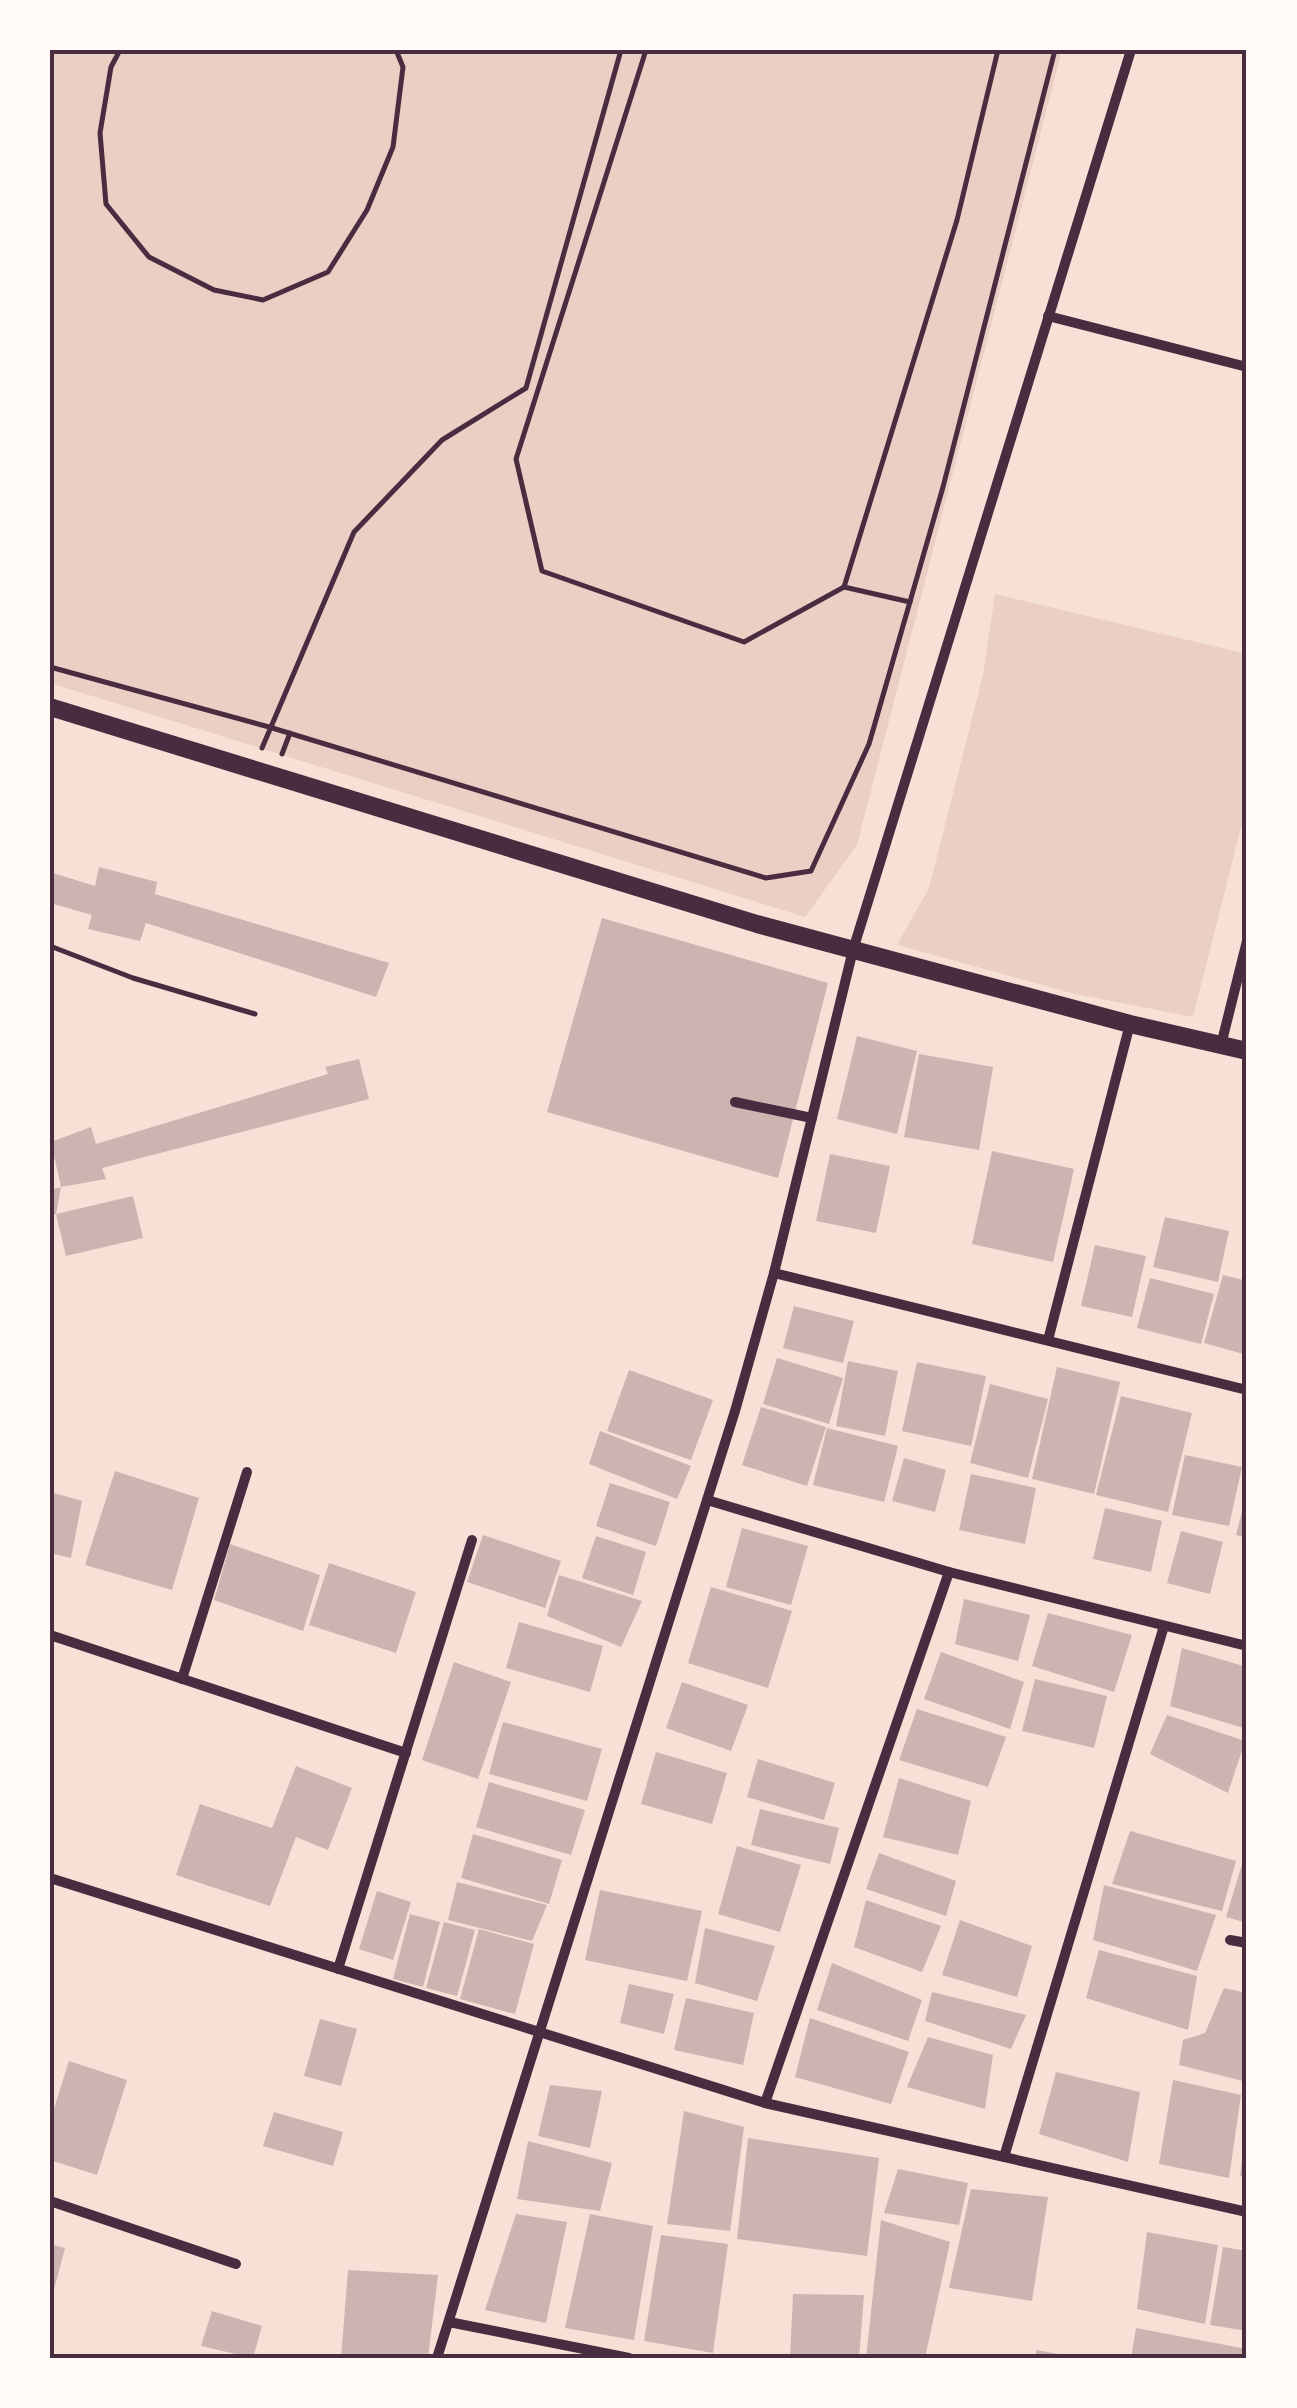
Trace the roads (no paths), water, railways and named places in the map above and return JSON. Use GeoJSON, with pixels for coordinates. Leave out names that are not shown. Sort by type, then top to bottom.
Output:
{"type":"FeatureCollection","features":[{"type":"Feature","properties":{"kind":"street"},"geometry":{"type":"LineString","coordinates":[[438,2358],[708,1500],[774,1273],[853,950],[1131,50]]}},
{"type":"Feature","properties":{"kind":"street"},"geometry":{"type":"LineString","coordinates":[[1048,316],[1247,367]]}},
{"type":"Feature","properties":{"kind":"street"},"geometry":{"type":"LineString","coordinates":[[50,707],[757,924],[1130,1024],[1247,1051]]}},
{"type":"Feature","properties":{"kind":"street"},"geometry":{"type":"LineString","coordinates":[[1221,1045],[1247,941]]}},
{"type":"Feature","properties":{"kind":"street"},"geometry":{"type":"LineString","coordinates":[[1048,1340],[1130,1024]]}},
{"type":"Feature","properties":{"kind":"street"},"geometry":{"type":"LineString","coordinates":[[736,1102],[812,1118]]}},
{"type":"Feature","properties":{"kind":"street"},"geometry":{"type":"LineString","coordinates":[[774,1273],[1247,1390]]}},
{"type":"Feature","properties":{"kind":"street"},"geometry":{"type":"LineString","coordinates":[[182,1678],[248,1472]]}},
{"type":"Feature","properties":{"kind":"street"},"geometry":{"type":"LineString","coordinates":[[708,1500],[949,1572],[1247,1646]]}},
{"type":"Feature","properties":{"kind":"street"},"geometry":{"type":"LineString","coordinates":[[338,1969],[472,1540]]}},
{"type":"Feature","properties":{"kind":"street"},"geometry":{"type":"LineString","coordinates":[[766,2103],[949,1572]]}},
{"type":"Feature","properties":{"kind":"street"},"geometry":{"type":"LineString","coordinates":[[1004,2157],[1164,1626]]}},
{"type":"Feature","properties":{"kind":"street"},"geometry":{"type":"LineString","coordinates":[[50,1636],[406,1753]]}},
{"type":"Feature","properties":{"kind":"street"},"geometry":{"type":"LineString","coordinates":[[50,1878],[766,2103],[1247,2212]]}},
{"type":"Feature","properties":{"kind":"street"},"geometry":{"type":"LineString","coordinates":[[1230,1940],[1247,1944]]}},
{"type":"Feature","properties":{"kind":"street"},"geometry":{"type":"LineString","coordinates":[[50,2200],[236,2264]]}},
{"type":"Feature","properties":{"kind":"street"},"geometry":{"type":"LineString","coordinates":[[449,2322],[629,2358]]}}]}
